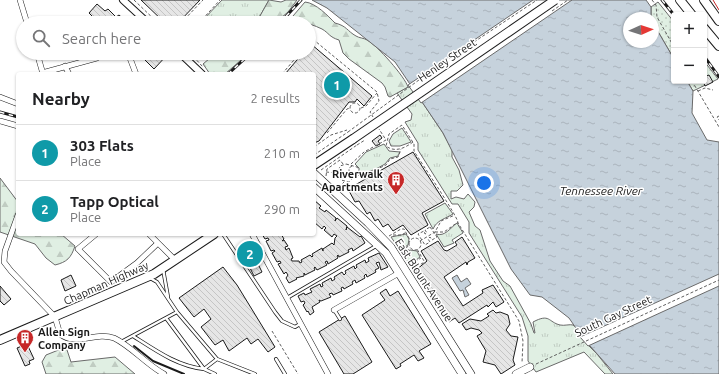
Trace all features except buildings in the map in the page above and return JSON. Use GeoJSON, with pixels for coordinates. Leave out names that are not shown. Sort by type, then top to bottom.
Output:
{"type":"FeatureCollection","features":[{"type":"Feature","properties":{"kind":"main road","name":"Henley Street"},"geometry":{"type":"LineString","coordinates":[[355,142],[555,0]]}},
{"type":"Feature","properties":{"kind":"main road"},"geometry":{"type":"LineString","coordinates":[[680,0],[690,12]]}},
{"type":"Feature","properties":{"kind":"main road"},"geometry":{"type":"LineString","coordinates":[[704,0],[719,21]]}},
{"type":"Feature","properties":{"kind":"main road"},"geometry":{"type":"LineString","coordinates":[[707,31],[719,46]]}},
{"type":"Feature","properties":{"kind":"main road"},"geometry":{"type":"LineString","coordinates":[[712,37],[719,52]]}},
{"type":"Feature","properties":{"kind":"main road"},"geometry":{"type":"LineString","coordinates":[[316,164],[355,142]]}},
{"type":"Feature","properties":{"kind":"main road","name":"East Blount Avenue"},"geometry":{"type":"LineString","coordinates":[[316,176],[386,237],[407,270],[452,352],[471,374]]}},
{"type":"Feature","properties":{"kind":"main road"},"geometry":{"type":"LineString","coordinates":[[316,189],[407,270]]}},
{"type":"Feature","properties":{"kind":"main road","name":"Chapman Highway"},"geometry":{"type":"LineString","coordinates":[[0,340],[148,276],[163,268],[211,236]]}},
{"type":"Feature","properties":{"kind":"main road"},"geometry":{"type":"LineString","coordinates":[[377,244],[386,237]]}},
{"type":"Feature","properties":{"kind":"main road"},"geometry":{"type":"LineString","coordinates":[[452,352],[462,374]]}},
{"type":"Feature","properties":{"kind":"main road"},"geometry":{"type":"LineString","coordinates":[[516,374],[530,367]]}},
{"type":"Feature","properties":{"kind":"street"},"geometry":{"type":"LineString","coordinates":[[20,0],[26,16]]}},
{"type":"Feature","properties":{"kind":"street"},"geometry":{"type":"LineString","coordinates":[[124,0],[139,16]]}},
{"type":"Feature","properties":{"kind":"street"},"geometry":{"type":"LineString","coordinates":[[39,60],[42,72]]}},
{"type":"Feature","properties":{"kind":"street"},"geometry":{"type":"LineString","coordinates":[[48,72],[89,60]]}},
{"type":"Feature","properties":{"kind":"street"},"geometry":{"type":"LineString","coordinates":[[131,60],[135,72]]}},
{"type":"Feature","properties":{"kind":"street"},"geometry":{"type":"LineString","coordinates":[[187,60],[200,72]]}},
{"type":"Feature","properties":{"kind":"street"},"geometry":{"type":"LineString","coordinates":[[65,66],[68,72]]}},
{"type":"Feature","properties":{"kind":"street"},"geometry":{"type":"LineString","coordinates":[[0,97],[16,103]]}},
{"type":"Feature","properties":{"kind":"street"},"geometry":{"type":"LineString","coordinates":[[0,121],[16,125]]}},
{"type":"Feature","properties":{"kind":"street"},"geometry":{"type":"LineString","coordinates":[[16,221],[5,251],[4,262],[55,317],[60,334],[66,338],[76,340],[90,337],[108,337],[121,342],[164,374]]}},
{"type":"Feature","properties":{"kind":"street"},"geometry":{"type":"LineString","coordinates":[[94,236],[78,249],[111,282],[137,263],[158,243]]}},
{"type":"Feature","properties":{"kind":"street"},"geometry":{"type":"LineString","coordinates":[[151,236],[175,260]]}},
{"type":"Feature","properties":{"kind":"street"},"geometry":{"type":"LineString","coordinates":[[253,236],[328,374]]}},
{"type":"Feature","properties":{"kind":"street"},"geometry":{"type":"LineString","coordinates":[[334,310],[407,270]]}},
{"type":"Feature","properties":{"kind":"lane"},"geometry":{"type":"LineString","coordinates":[[224,236],[255,284],[282,321],[295,327],[301,324]]}},
{"type":"Feature","properties":{"kind":"lane"},"geometry":{"type":"LineString","coordinates":[[287,298],[375,248],[377,244]]}},
{"type":"Feature","properties":{"kind":"lane"},"geometry":{"type":"LineString","coordinates":[[163,268],[168,298]]}},
{"type":"Feature","properties":{"kind":"lane"},"geometry":{"type":"LineString","coordinates":[[148,276],[157,282],[177,312],[217,359],[255,374]]}},
{"type":"Feature","properties":{"kind":"lane"},"geometry":{"type":"LineString","coordinates":[[334,310],[340,319]]}},
{"type":"Feature","properties":{"kind":"lane"},"geometry":{"type":"LineString","coordinates":[[121,342],[177,312]]}},
{"type":"Feature","properties":{"kind":"lane"},"geometry":{"type":"LineString","coordinates":[[166,318],[204,369]]}},
{"type":"Feature","properties":{"kind":"lane"},"geometry":{"type":"LineString","coordinates":[[133,336],[163,355],[194,368],[204,369],[215,374]]}},
{"type":"Feature","properties":{"kind":"lane"},"geometry":{"type":"LineString","coordinates":[[204,369],[217,359]]}},
{"type":"Feature","properties":{"kind":"lane"},"geometry":{"type":"LineString","coordinates":[[276,359],[285,374]]}},
{"type":"Feature","properties":{"kind":"path"},"geometry":{"type":"LineString","coordinates":[[134,0],[151,16]]}},
{"type":"Feature","properties":{"kind":"path"},"geometry":{"type":"LineString","coordinates":[[188,16],[203,0]]}},
{"type":"Feature","properties":{"kind":"path"},"geometry":{"type":"LineString","coordinates":[[205,16],[220,0]]}},
{"type":"Feature","properties":{"kind":"path"},"geometry":{"type":"LineString","coordinates":[[316,154],[438,66],[536,0]]}},
{"type":"Feature","properties":{"kind":"path"},"geometry":{"type":"LineString","coordinates":[[652,0],[656,5],[657,17],[671,42]]}},
{"type":"Feature","properties":{"kind":"path"},"geometry":{"type":"LineString","coordinates":[[316,41],[377,92],[379,101],[370,112],[374,119]]}},
{"type":"Feature","properties":{"kind":"path"},"geometry":{"type":"LineString","coordinates":[[284,72],[294,60]]}},
{"type":"Feature","properties":{"kind":"path"},"geometry":{"type":"LineString","coordinates":[[694,84],[719,127]]}},
{"type":"Feature","properties":{"kind":"path"},"geometry":{"type":"LineString","coordinates":[[698,91],[706,88],[713,90]]}},
{"type":"Feature","properties":{"kind":"path"},"geometry":{"type":"LineString","coordinates":[[350,108],[354,113],[359,111],[360,108],[366,106],[377,92]]}},
{"type":"Feature","properties":{"kind":"path"},"geometry":{"type":"LineString","coordinates":[[327,133],[347,109],[355,103],[358,104],[360,108]]}},
{"type":"Feature","properties":{"kind":"path"},"geometry":{"type":"LineString","coordinates":[[716,123],[719,120],[718,117]]}},
{"type":"Feature","properties":{"kind":"path"},"geometry":{"type":"LineString","coordinates":[[377,125],[386,140]]}},
{"type":"Feature","properties":{"kind":"path"},"geometry":{"type":"LineString","coordinates":[[413,142],[401,149],[389,148],[386,146],[386,140],[389,134],[402,125],[413,142],[414,151],[455,214],[458,222],[519,321],[523,340],[522,366]]}},
{"type":"Feature","properties":{"kind":"path"},"geometry":{"type":"LineString","coordinates":[[316,146],[330,135],[347,131]]}},
{"type":"Feature","properties":{"kind":"path"},"geometry":{"type":"LineString","coordinates":[[350,164],[364,152],[386,140]]}},
{"type":"Feature","properties":{"kind":"path"},"geometry":{"type":"LineString","coordinates":[[316,172],[355,142]]}},
{"type":"Feature","properties":{"kind":"path"},"geometry":{"type":"LineString","coordinates":[[353,166],[349,168],[349,173],[362,176],[386,165],[390,159],[398,157],[401,149]]}},
{"type":"Feature","properties":{"kind":"path"},"geometry":{"type":"LineString","coordinates":[[328,180],[326,172],[329,167],[340,160],[343,164],[350,164],[358,170],[352,181],[344,182],[339,178],[338,173],[343,164]]}},
{"type":"Feature","properties":{"kind":"path"},"geometry":{"type":"LineString","coordinates":[[326,172],[338,173]]}},
{"type":"Feature","properties":{"kind":"path"},"geometry":{"type":"LineString","coordinates":[[338,190],[344,182]]}},
{"type":"Feature","properties":{"kind":"path"},"geometry":{"type":"LineString","coordinates":[[417,249],[420,246],[421,240],[434,232],[441,221],[455,214]]}},
{"type":"Feature","properties":{"kind":"path"},"geometry":{"type":"LineString","coordinates":[[434,232],[444,232],[458,222]]}},
{"type":"Feature","properties":{"kind":"path"},"geometry":{"type":"LineString","coordinates":[[430,227],[437,237],[432,240],[430,238],[428,239],[430,242],[425,245],[421,240],[418,234],[424,231],[425,234],[427,233],[425,230],[430,227]]}},
{"type":"Feature","properties":{"kind":"path"},"geometry":{"type":"LineString","coordinates":[[386,237],[401,229],[404,229],[410,240],[409,246]]}},
{"type":"Feature","properties":{"kind":"path"},"geometry":{"type":"LineString","coordinates":[[392,235],[401,235],[406,232]]}},
{"type":"Feature","properties":{"kind":"path"},"geometry":{"type":"LineString","coordinates":[[410,240],[416,238],[421,240]]}},
{"type":"Feature","properties":{"kind":"path"},"geometry":{"type":"LineString","coordinates":[[409,246],[417,249]]}},
{"type":"Feature","properties":{"kind":"path"},"geometry":{"type":"LineString","coordinates":[[400,251],[409,246]]}},
{"type":"Feature","properties":{"kind":"path"},"geometry":{"type":"LineString","coordinates":[[402,254],[411,248]]}},
{"type":"Feature","properties":{"kind":"path"},"geometry":{"type":"LineString","coordinates":[[407,270],[423,263],[417,249]]}},
{"type":"Feature","properties":{"kind":"path"},"geometry":{"type":"LineString","coordinates":[[407,270],[416,261],[422,258]]}},
{"type":"Feature","properties":{"kind":"path","name":"South Gay Street"},"geometry":{"type":"LineString","coordinates":[[530,367],[719,280]]}},
{"type":"Feature","properties":{"kind":"path"},"geometry":{"type":"LineString","coordinates":[[272,331],[298,374]]}},
{"type":"Feature","properties":{"kind":"green space"},"geometry":{"type":"Polygon","coordinates":[[[222,0],[269,0],[260,16],[207,16],[222,0]]]}},
{"type":"Feature","properties":{"kind":"green space"},"geometry":{"type":"Polygon","coordinates":[[[269,0],[281,2],[286,0],[297,0],[283,16],[260,16],[269,0]]]}},
{"type":"Feature","properties":{"kind":"green space"},"geometry":{"type":"Polygon","coordinates":[[[305,2],[317,7],[335,23],[345,27],[356,36],[366,39],[372,43],[384,54],[406,82],[408,87],[390,97],[388,96],[382,83],[343,53],[339,40],[333,38],[316,26],[316,16],[293,16],[305,2]]]}},
{"type":"Feature","properties":{"kind":"green space"},"geometry":{"type":"Polygon","coordinates":[[[658,2],[671,18],[671,54],[659,33],[659,12],[651,12],[651,7],[658,2]]]}},
{"type":"Feature","properties":{"kind":"green space"},"geometry":{"type":"Polygon","coordinates":[[[208,60],[241,60],[227,72],[209,72],[203,64],[208,60]]]}},
{"type":"Feature","properties":{"kind":"green space"},"geometry":{"type":"Polygon","coordinates":[[[707,65],[718,79],[693,91],[689,84],[707,84],[707,65]]]}},
{"type":"Feature","properties":{"kind":"green space"},"geometry":{"type":"Polygon","coordinates":[[[408,87],[412,87],[443,133],[452,150],[452,157],[459,170],[463,185],[457,191],[451,191],[451,199],[456,197],[464,199],[468,194],[475,202],[474,207],[469,212],[475,226],[480,230],[490,261],[503,281],[510,286],[531,324],[534,333],[533,322],[543,318],[560,325],[573,325],[577,328],[581,338],[597,354],[613,374],[605,374],[584,352],[536,372],[528,361],[528,336],[522,317],[469,233],[469,222],[458,204],[452,204],[418,150],[418,143],[405,122],[411,120],[412,114],[397,93],[408,87]]]}},
{"type":"Feature","properties":{"kind":"green space"},"geometry":{"type":"Polygon","coordinates":[[[402,128],[411,142],[400,146],[391,146],[389,141],[393,134],[402,128]]]}},
{"type":"Feature","properties":{"kind":"green space"},"geometry":{"type":"Polygon","coordinates":[[[384,144],[389,151],[400,152],[398,156],[390,158],[385,164],[376,169],[359,175],[359,168],[355,164],[366,152],[384,144]]]}},
{"type":"Feature","properties":{"kind":"green space"},"geometry":{"type":"Polygon","coordinates":[[[0,178],[16,199],[16,236],[63,236],[75,246],[68,259],[55,265],[46,258],[35,244],[0,232],[0,178]]]}},
{"type":"Feature","properties":{"kind":"green space"},"geometry":{"type":"Polygon","coordinates":[[[445,203],[453,214],[439,222],[433,229],[425,214],[445,203]]]}},
{"type":"Feature","properties":{"kind":"green space"},"geometry":{"type":"Polygon","coordinates":[[[457,223],[463,233],[452,240],[454,243],[444,247],[436,234],[439,235],[447,232],[457,223]]]}},
{"type":"Feature","properties":{"kind":"green space"},"geometry":{"type":"Polygon","coordinates":[[[406,234],[409,239],[408,245],[400,250],[391,237],[406,234]]]}},
{"type":"Feature","properties":{"kind":"green space"},"geometry":{"type":"Polygon","coordinates":[[[410,250],[417,251],[420,257],[416,260],[412,268],[403,255],[410,250]]]}},
{"type":"Feature","properties":{"kind":"green space"},"geometry":{"type":"Polygon","coordinates":[[[66,347],[71,362],[115,357],[135,374],[46,374],[42,362],[46,355],[66,347]]]}},
{"type":"Feature","properties":{"kind":"water","name":"Tennessee River"},"geometry":{"type":"Polygon","coordinates":[[[312,0],[646,0],[651,7],[651,12],[623,12],[623,48],[659,48],[659,33],[671,54],[671,84],[689,84],[693,91],[692,113],[707,140],[719,142],[719,374],[615,374],[582,337],[569,318],[542,297],[530,295],[511,269],[443,133],[395,62],[327,8],[312,0]]]}},
{"type":"Feature","properties":{"kind":"water"},"geometry":{"type":"Polygon","coordinates":[[[457,275],[461,282],[467,278],[471,284],[465,288],[469,295],[465,297],[463,290],[460,291],[452,278],[457,275]]]}},
{"type":"Feature","properties":{"kind":"pier"},"geometry":{"type":"Polygon","coordinates":[[[533,0],[572,0],[421,103],[408,85],[533,0]]]}},
{"type":"Feature","properties":{"kind":"pier"},"geometry":{"type":"Polygon","coordinates":[[[719,274],[719,286],[588,346],[580,337],[719,274]]]}},
{"type":"Feature","properties":{"kind":"railway"},"geometry":{"type":"LineString","coordinates":[[286,16],[301,0]]}},
{"type":"Feature","properties":{"kind":"railway"},"geometry":{"type":"LineString","coordinates":[[662,0],[672,12]]}},
{"type":"Feature","properties":{"kind":"railway"},"geometry":{"type":"LineString","coordinates":[[230,72],[243,60]]}},
{"type":"Feature","properties":{"kind":"railway"},"geometry":{"type":"LineString","coordinates":[[707,60],[719,77]]}},
{"type":"Feature","properties":{"kind":"railway"},"geometry":{"type":"LineString","coordinates":[[0,112],[16,116]]}},
{"type":"Feature","properties":{"kind":"wall"},"geometry":{"type":"LineString","coordinates":[[134,346],[153,361],[184,374]]}},
{"type":"Feature","properties":{"kind":"power"},"geometry":{"type":"LineString","coordinates":[[713,0],[719,10]]}},
{"type":"Feature","properties":{"kind":"place","name":"303 Flats"},"geometry":{"type":"Point","coordinates":[337,85]}},
{"type":"Feature","properties":{"kind":"place","name":"Riverwalk Apartments"},"geometry":{"type":"Point","coordinates":[396,195]}},
{"type":"Feature","properties":{"kind":"place","name":"Tapp Optical"},"geometry":{"type":"Point","coordinates":[250,254]}},
{"type":"Feature","properties":{"kind":"place","name":"Allen Sign Company"},"geometry":{"type":"Point","coordinates":[25,353]}}]}
